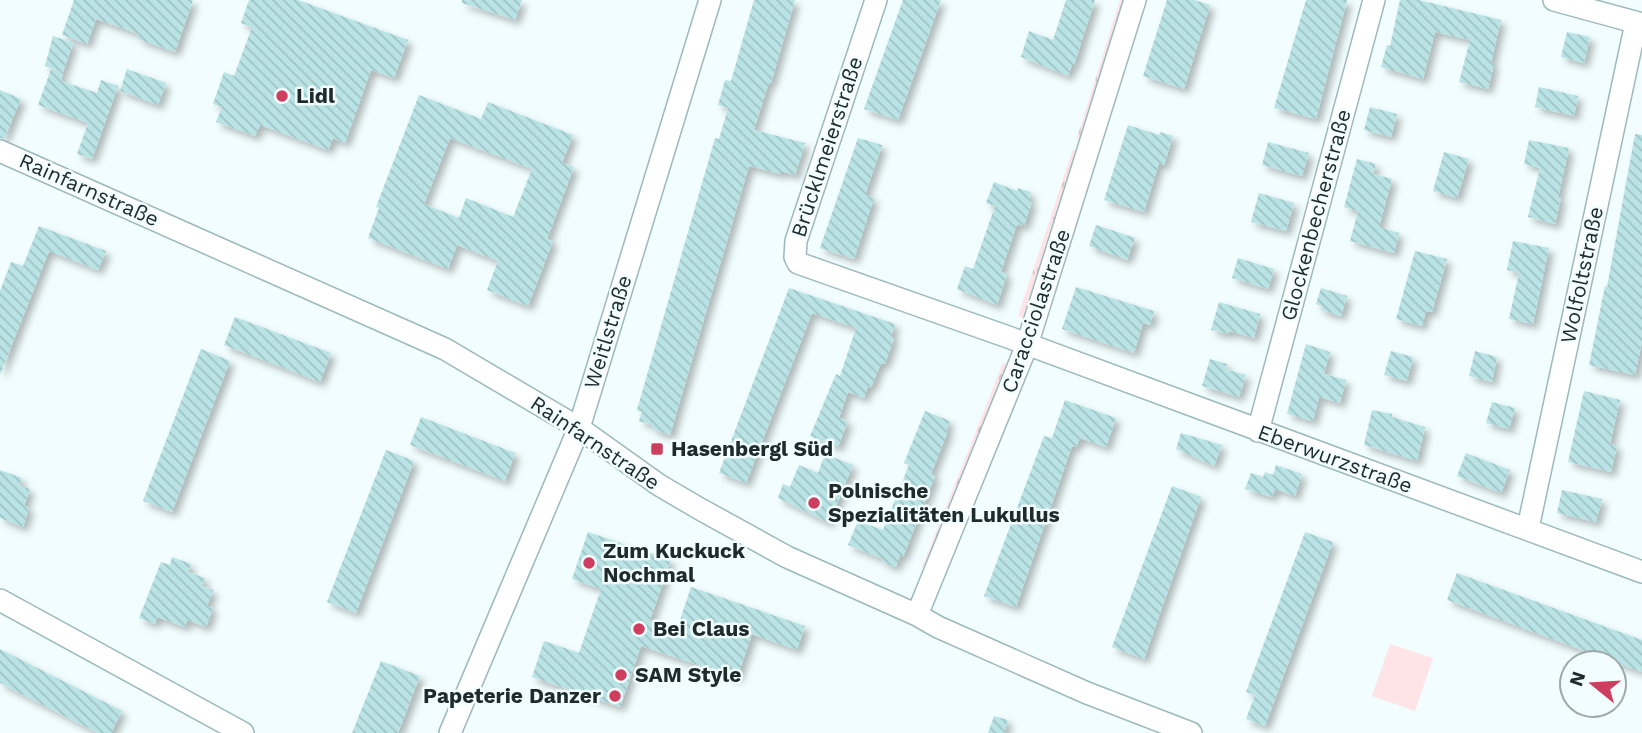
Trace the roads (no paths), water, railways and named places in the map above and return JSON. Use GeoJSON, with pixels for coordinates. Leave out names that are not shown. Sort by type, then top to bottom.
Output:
{"type":"FeatureCollection","features":[{"type":"Feature","properties":{"kind":"street","name":"Weitlstraße"},"geometry":{"type":"LineString","coordinates":[[450,733],[579,428],[710,0]]}},
{"type":"Feature","properties":{"kind":"street","name":"Brücklmeierstraße"},"geometry":{"type":"LineString","coordinates":[[876,0],[796,241],[795,257],[804,266],[1027,345]]}},
{"type":"Feature","properties":{"kind":"street","name":"Caracciolastraße"},"geometry":{"type":"LineString","coordinates":[[917,615],[1027,345],[1135,0]]}},
{"type":"Feature","properties":{"kind":"street","name":"Glockenbecherstraße"},"geometry":{"type":"LineString","coordinates":[[1258,431],[1374,0]]}},
{"type":"Feature","properties":{"kind":"street"},"geometry":{"type":"LineString","coordinates":[[1554,0],[1639,24]]}},
{"type":"Feature","properties":{"kind":"street","name":"Wolfoltstraße"},"geometry":{"type":"LineString","coordinates":[[1528,528],[1639,24]]}},
{"type":"Feature","properties":{"kind":"street","name":"Rainfarnstraße"},"geometry":{"type":"LineString","coordinates":[[0,151],[445,349],[579,428],[659,485],[787,558],[1087,693],[1191,733]]}},
{"type":"Feature","properties":{"kind":"street","name":"Eberwurzstraße"},"geometry":{"type":"LineString","coordinates":[[1027,345],[1642,572]]}},
{"type":"Feature","properties":{"kind":"street"},"geometry":{"type":"LineString","coordinates":[[0,600],[243,733]]}},
{"type":"Feature","properties":{"kind":"place","name":"Lidl"},"geometry":{"type":"Point","coordinates":[282,96]}},
{"type":"Feature","properties":{"kind":"place","name":"Hasenbergl Süd"},"geometry":{"type":"Point","coordinates":[657,449]}},
{"type":"Feature","properties":{"kind":"place","name":"Polnische Spezialitäten Lukullus"},"geometry":{"type":"Point","coordinates":[814,503]}},
{"type":"Feature","properties":{"kind":"place","name":"Zum Kuckuck Nochmal"},"geometry":{"type":"Point","coordinates":[589,563]}},
{"type":"Feature","properties":{"kind":"place","name":"Bei Claus"},"geometry":{"type":"Point","coordinates":[639,629]}},
{"type":"Feature","properties":{"kind":"place","name":"SAM Style"},"geometry":{"type":"Point","coordinates":[621,675]}},
{"type":"Feature","properties":{"kind":"place","name":"Papeterie Danzer"},"geometry":{"type":"Point","coordinates":[615,696]}}]}
